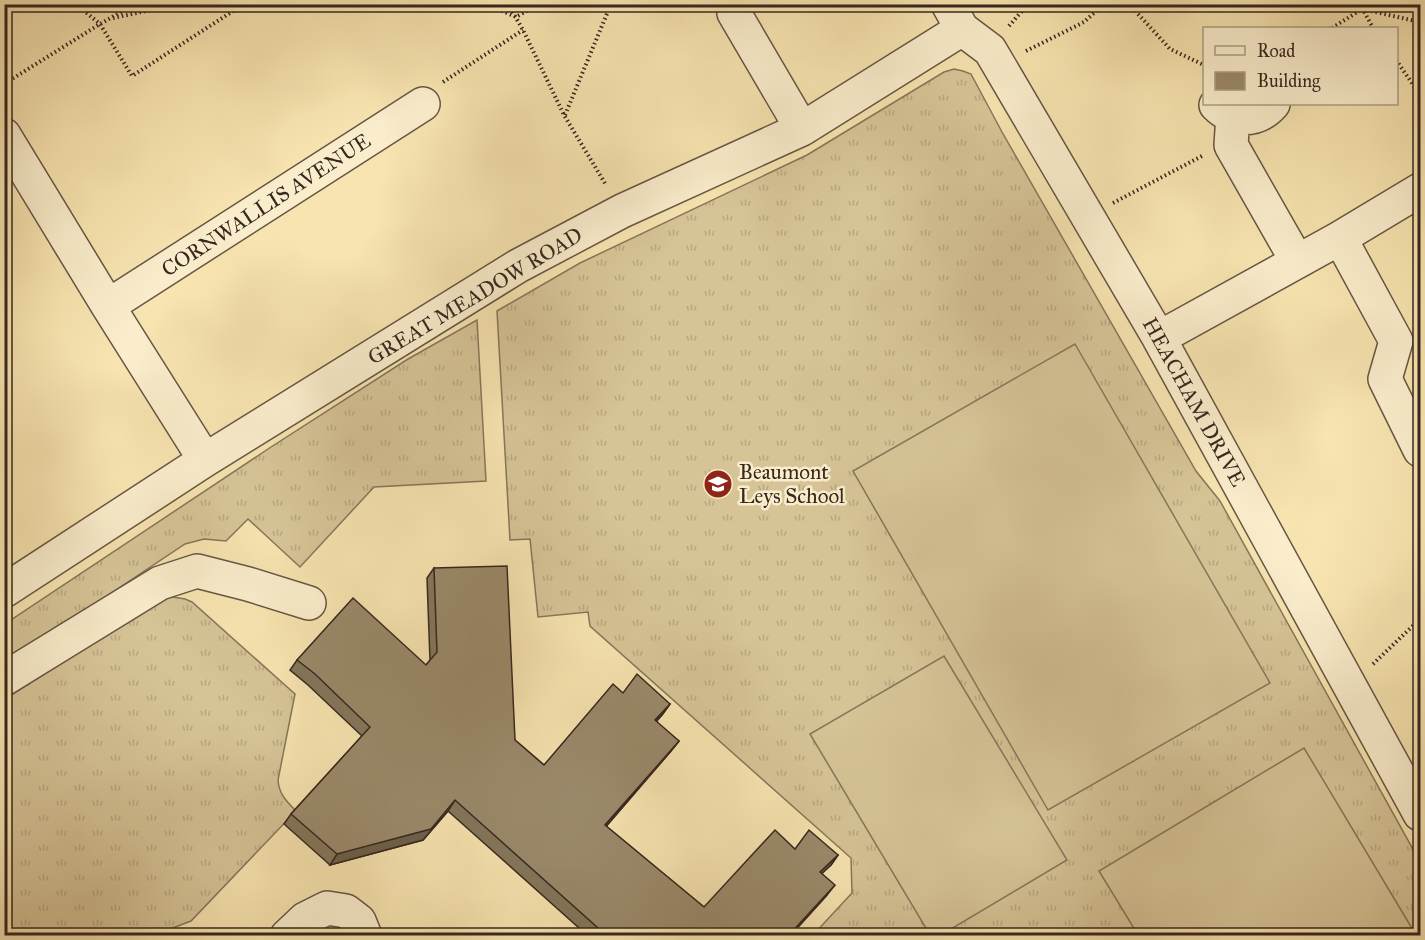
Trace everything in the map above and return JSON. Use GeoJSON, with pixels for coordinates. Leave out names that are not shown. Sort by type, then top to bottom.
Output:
{"type":"FeatureCollection","features":[{"type":"Feature","properties":{"kind":"street"},"geometry":{"type":"LineString","coordinates":[[734,13],[802,129]]}},
{"type":"Feature","properties":{"kind":"street","name":"HEACHAM DRIVE"},"geometry":{"type":"LineString","coordinates":[[955,17],[990,50],[1159,338],[1420,813]]}},
{"type":"Feature","properties":{"kind":"street","name":"GREAT MEADOW ROAD"},"geometry":{"type":"LineString","coordinates":[[4,591],[205,460],[518,266],[622,211],[802,129],[955,17]]}},
{"type":"Feature","properties":{"kind":"street","name":"CORNWALLIS AVENUE"},"geometry":{"type":"LineString","coordinates":[[108,306],[423,104]]}},
{"type":"Feature","properties":{"kind":"street"},"geometry":{"type":"LineString","coordinates":[[1224,110],[1246,118],[1257,116],[1272,105]]}},
{"type":"Feature","properties":{"kind":"street"},"geometry":{"type":"LineString","coordinates":[[1224,110],[1231,145],[1297,261]]}},
{"type":"Feature","properties":{"kind":"street"},"geometry":{"type":"LineString","coordinates":[[4,135],[205,460]]}},
{"type":"Feature","properties":{"kind":"street"},"geometry":{"type":"LineString","coordinates":[[1159,338],[1340,238],[1420,190]]}},
{"type":"Feature","properties":{"kind":"street"},"geometry":{"type":"LineString","coordinates":[[1340,238],[1396,341],[1385,379],[1420,450]]}},
{"type":"Feature","properties":{"kind":"street"},"geometry":{"type":"LineString","coordinates":[[4,679],[160,583],[197,571],[309,603]]}},
{"type":"Feature","properties":{"kind":"street"},"geometry":{"type":"LineString","coordinates":[[288,936],[305,919],[327,908],[346,911],[359,921],[365,936]]}},
{"type":"Feature","properties":{"kind":"path"},"geometry":{"type":"LineString","coordinates":[[76,4],[100,24],[132,76],[244,4]]}},
{"type":"Feature","properties":{"kind":"path"},"geometry":{"type":"LineString","coordinates":[[4,80],[12,79],[135,4]]}},
{"type":"Feature","properties":{"kind":"path"},"geometry":{"type":"LineString","coordinates":[[110,19],[179,4]]}},
{"type":"Feature","properties":{"kind":"path"},"geometry":{"type":"LineString","coordinates":[[490,4],[516,17]]}},
{"type":"Feature","properties":{"kind":"path"},"geometry":{"type":"LineString","coordinates":[[508,4],[564,115],[622,211]]}},
{"type":"Feature","properties":{"kind":"path"},"geometry":{"type":"LineString","coordinates":[[516,17],[539,4]]}},
{"type":"Feature","properties":{"kind":"path"},"geometry":{"type":"LineString","coordinates":[[564,115],[611,4]]}},
{"type":"Feature","properties":{"kind":"path"},"geometry":{"type":"LineString","coordinates":[[998,64],[1084,22],[1104,4]]}},
{"type":"Feature","properties":{"kind":"path"},"geometry":{"type":"LineString","coordinates":[[1129,4],[1170,50],[1203,65]]}},
{"type":"Feature","properties":{"kind":"path"},"geometry":{"type":"LineString","coordinates":[[1361,7],[1420,22]]}},
{"type":"Feature","properties":{"kind":"path"},"geometry":{"type":"LineString","coordinates":[[1333,27],[1361,7]]}},
{"type":"Feature","properties":{"kind":"path"},"geometry":{"type":"LineString","coordinates":[[1361,7],[1372,27]]}},
{"type":"Feature","properties":{"kind":"path"},"geometry":{"type":"LineString","coordinates":[[423,104],[428,92],[523,30]]}},
{"type":"Feature","properties":{"kind":"path"},"geometry":{"type":"LineString","coordinates":[[1398,63],[1414,86],[1420,100]]}},
{"type":"Feature","properties":{"kind":"path"},"geometry":{"type":"LineString","coordinates":[[1088,217],[1208,153]]}},
{"type":"Feature","properties":{"kind":"path"},"geometry":{"type":"LineString","coordinates":[[1349,686],[1420,619]]}},
{"type":"Feature","properties":{"kind":"path"},"geometry":{"type":"LineString","coordinates":[[1414,625],[1420,634]]}},
{"type":"Feature","properties":{"kind":"green space"},"geometry":{"type":"Polygon","coordinates":[[[954,69],[971,74],[1196,471],[1220,501],[1420,862],[1420,935],[813,935],[852,893],[851,858],[590,626],[588,612],[538,617],[530,539],[510,540],[497,311],[580,263],[807,155],[944,72],[954,69]]]}},
{"type":"Feature","properties":{"kind":"green space"},"geometry":{"type":"Polygon","coordinates":[[[477,320],[486,481],[374,487],[300,567],[248,519],[226,541],[204,539],[185,544],[5,664],[5,624],[271,447],[408,359],[477,320]]]}},
{"type":"Feature","properties":{"kind":"green space"},"geometry":{"type":"Polygon","coordinates":[[[1075,344],[1270,683],[1048,810],[853,471],[1075,344]]]}},
{"type":"Feature","properties":{"kind":"green space"},"geometry":{"type":"Polygon","coordinates":[[[173,597],[192,602],[295,694],[278,780],[284,797],[296,811],[191,921],[154,935],[130,935],[128,929],[108,936],[5,936],[5,699],[162,599],[173,597]]]}},
{"type":"Feature","properties":{"kind":"green space"},"geometry":{"type":"Polygon","coordinates":[[[944,656],[1067,860],[941,935],[930,935],[810,734],[944,656]]]}},
{"type":"Feature","properties":{"kind":"green space"},"geometry":{"type":"Polygon","coordinates":[[[1304,748],[1416,935],[1138,935],[1099,871],[1304,748]]]}},
{"type":"Feature","properties":{"kind":"building"},"geometry":{"type":"Polygon","coordinates":[[[507,566],[515,740],[544,765],[613,684],[623,693],[637,674],[670,704],[655,720],[679,741],[605,825],[704,907],[775,830],[795,849],[809,830],[838,855],[820,872],[835,885],[788,936],[607,936],[455,800],[431,829],[337,854],[291,814],[370,727],[315,674],[297,660],[353,598],[426,665],[437,652],[434,568],[507,566]]]}},
{"type":"Feature","properties":{"kind":"place","name":"Beaumont Leys School"},"geometry":{"type":"Point","coordinates":[718,484]}}]}
